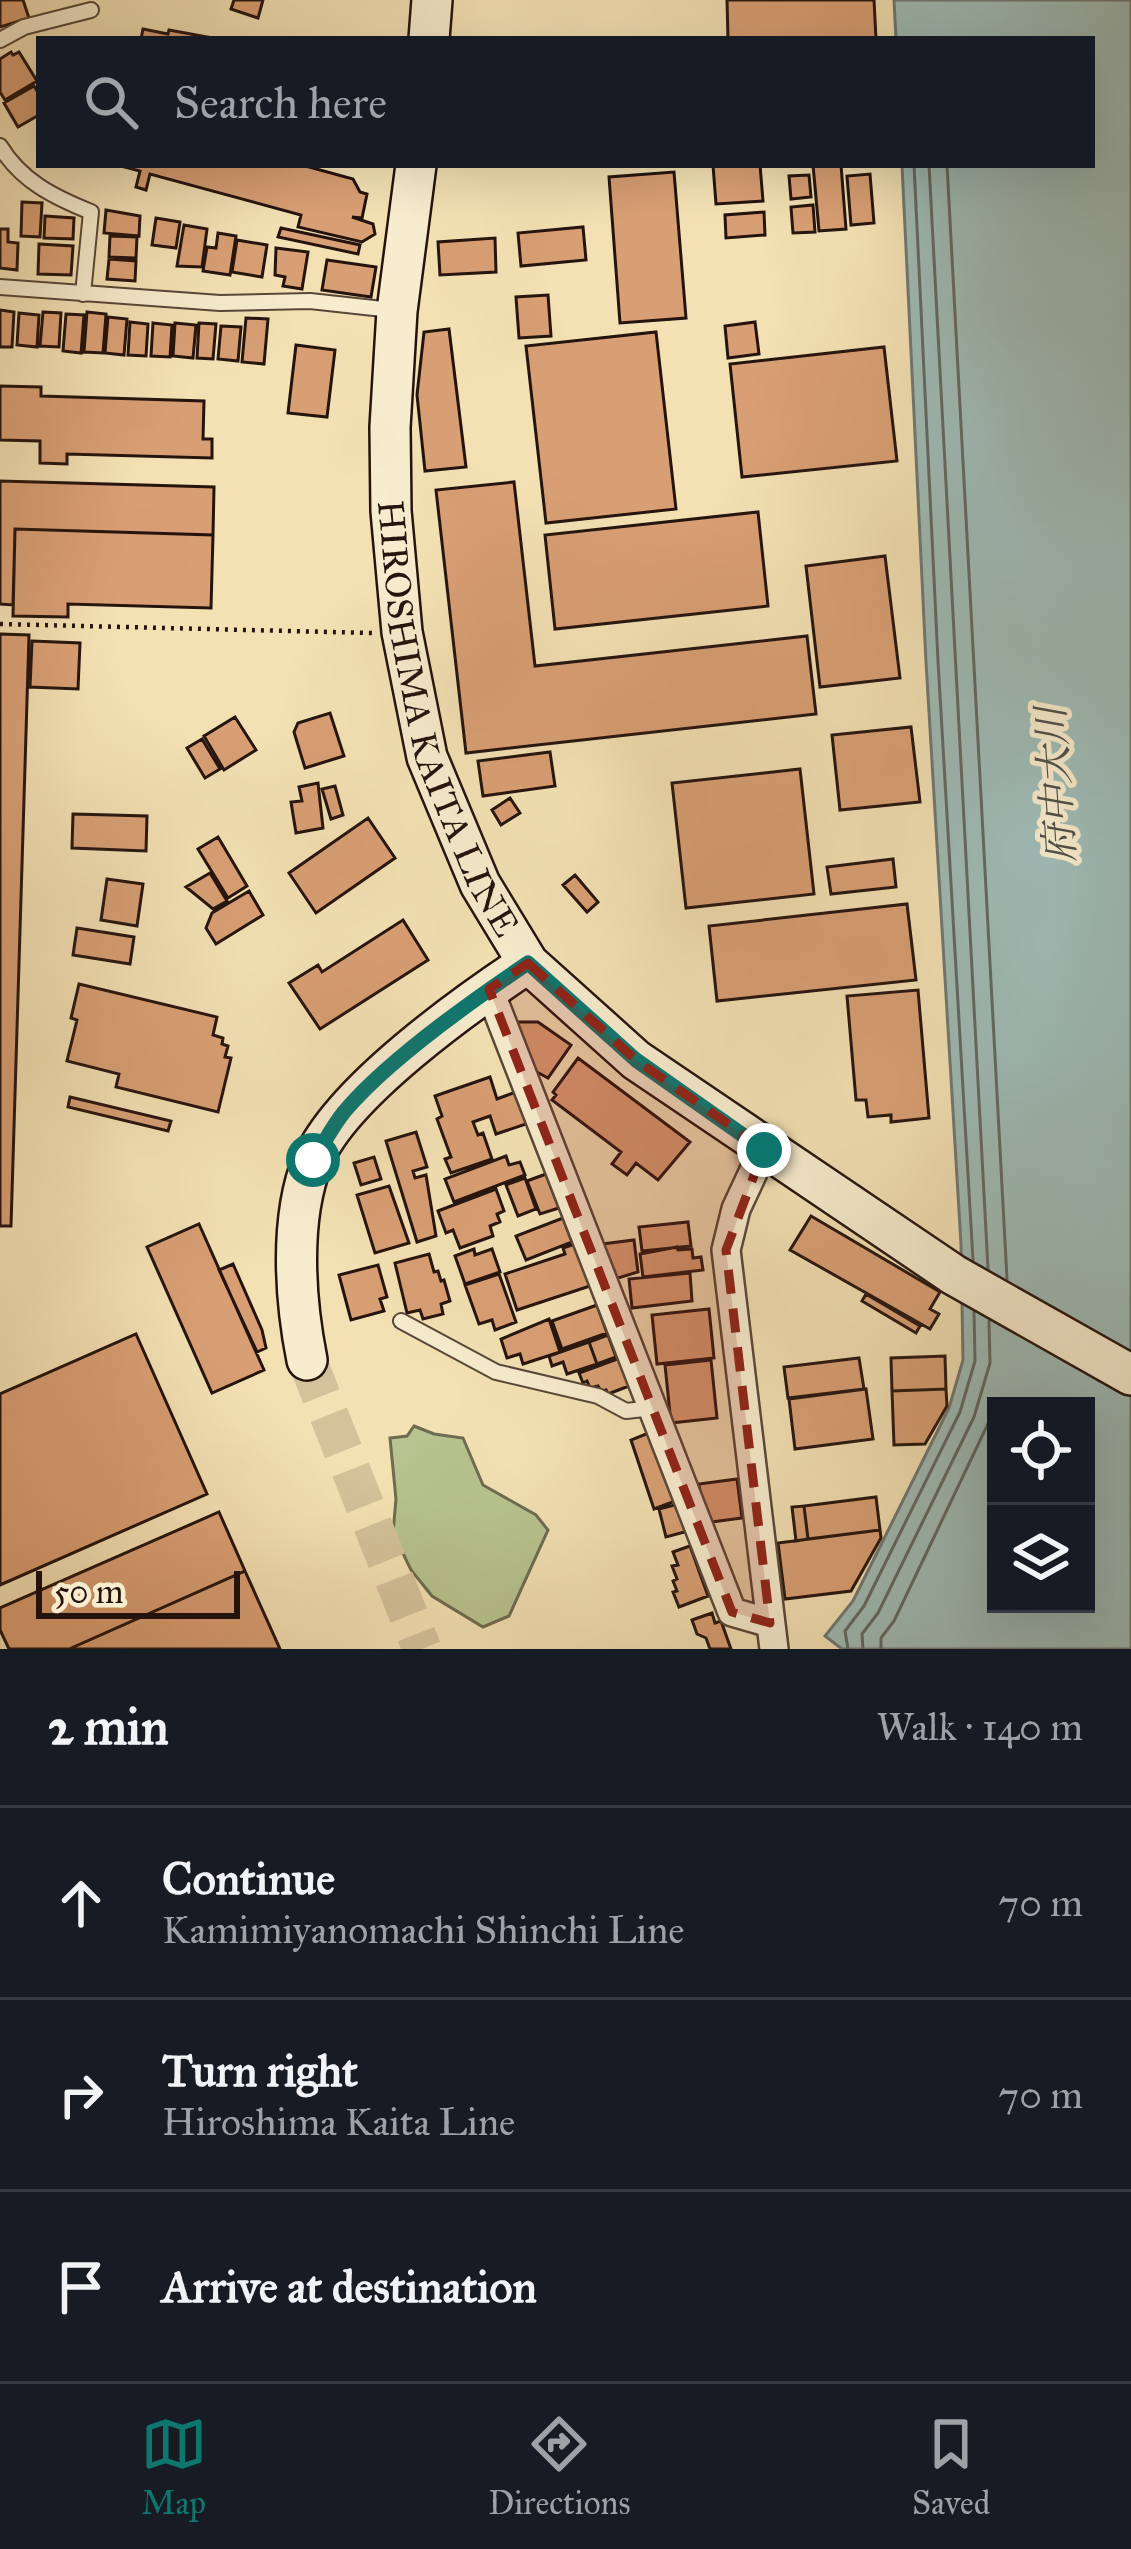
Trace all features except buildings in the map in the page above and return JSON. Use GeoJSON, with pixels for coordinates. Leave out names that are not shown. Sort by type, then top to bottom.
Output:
{"type":"FeatureCollection","features":[{"type":"Feature","properties":{"kind":"main road"},"geometry":{"type":"LineString","coordinates":[[429,36],[432,0]]}},
{"type":"Feature","properties":{"kind":"main road","name":"HIROSHIMA KAITA LINE"},"geometry":{"type":"LineString","coordinates":[[416,168],[397,311],[390,469],[402,632],[412,698],[434,776],[480,884],[528,963],[636,1060],[954,1274],[1131,1375]]}},
{"type":"Feature","properties":{"kind":"main road"},"geometry":{"type":"LineString","coordinates":[[307,1360],[299,1321],[296,1239],[313,1160],[345,1112],[488,989],[528,963]]}},
{"type":"Feature","properties":{"kind":"street"},"geometry":{"type":"LineString","coordinates":[[488,989],[731,1612],[772,1636]]}},
{"type":"Feature","properties":{"kind":"street"},"geometry":{"type":"LineString","coordinates":[[764,1150],[736,1209],[726,1250],[772,1636]]}},
{"type":"Feature","properties":{"kind":"lane"},"geometry":{"type":"LineString","coordinates":[[0,40],[24,27],[91,10]]}},
{"type":"Feature","properties":{"kind":"lane"},"geometry":{"type":"LineString","coordinates":[[0,146],[18,171],[51,196],[91,212],[83,293]]}},
{"type":"Feature","properties":{"kind":"lane"},"geometry":{"type":"LineString","coordinates":[[0,287],[220,304],[310,301],[397,311]]}},
{"type":"Feature","properties":{"kind":"lane"},"geometry":{"type":"LineString","coordinates":[[401,1322],[496,1372],[598,1396],[626,1411],[653,1408]]}},
{"type":"Feature","properties":{"kind":"path"},"geometry":{"type":"LineString","coordinates":[[0,624],[402,632]]}},
{"type":"Feature","properties":{"kind":"highlighted area"},"geometry":{"type":"Polygon","coordinates":[[[528,963],[636,1060],[764,1149],[726,1250],[770,1623],[732,1612],[489,989],[528,963]]]}},
{"type":"Feature","properties":{"kind":"green space"},"geometry":{"type":"Polygon","coordinates":[[[414,1426],[463,1438],[483,1485],[536,1515],[548,1530],[509,1616],[483,1627],[432,1596],[411,1570],[393,1533],[396,1499],[390,1438],[407,1436],[414,1426]]]}},
{"type":"Feature","properties":{"kind":"water","name":"府中大川"},"geometry":{"type":"Polygon","coordinates":[[[894,0],[1131,0],[1131,1649],[842,1649],[825,1636],[853,1601],[949,1408],[963,1360],[961,1244],[902,168],[1095,168],[1095,36],[896,36],[894,0]]]}},
{"type":"Feature","properties":{"kind":"tunnel"},"geometry":{"type":"LineString","coordinates":[[307,1360],[422,1649]]}},
{"type":"Feature","properties":{"kind":"route"},"geometry":{"type":"LineString","coordinates":[[313,1160],[345,1112],[401,1060],[488,989],[528,963],[636,1060],[764,1150]]}}]}
